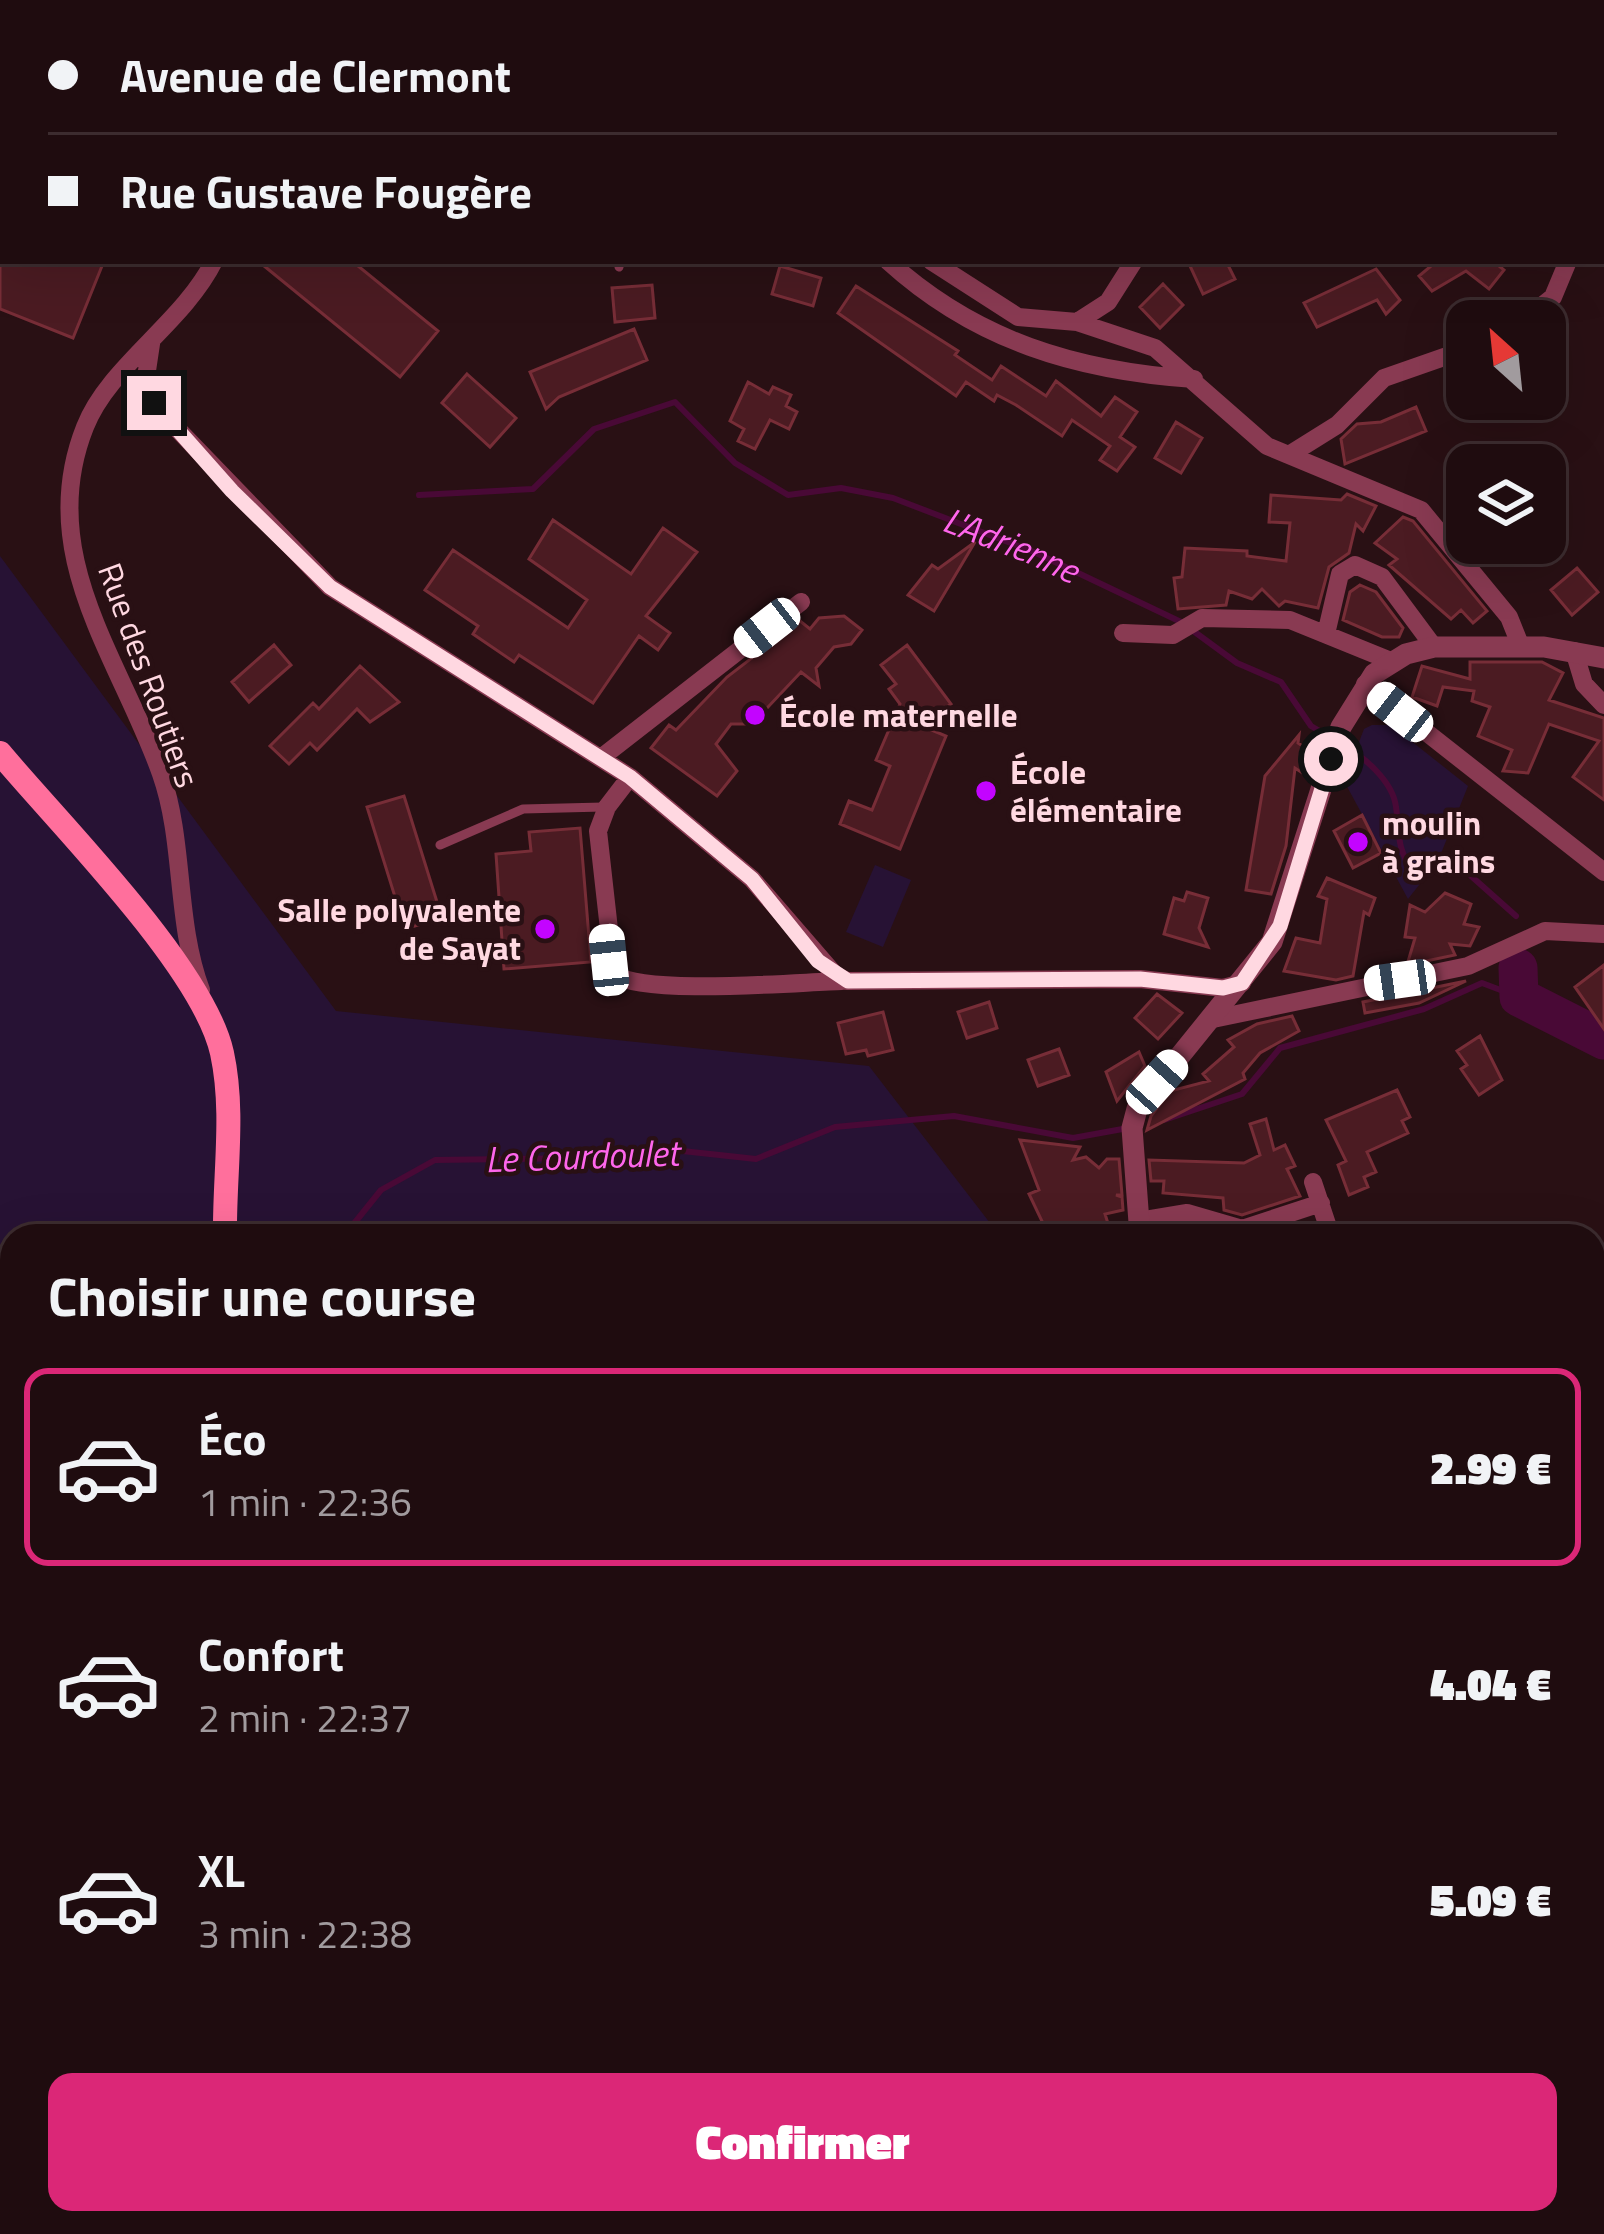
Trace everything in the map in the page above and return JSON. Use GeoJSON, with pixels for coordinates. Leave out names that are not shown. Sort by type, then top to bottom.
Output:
{"type":"FeatureCollection","features":[{"type":"Feature","properties":{"kind":"main road"},"geometry":{"type":"LineString","coordinates":[[0,753],[156,938],[212,1022],[226,1088],[225,1224]]}},
{"type":"Feature","properties":{"kind":"street","name":"Rue des Routiers"},"geometry":{"type":"LineString","coordinates":[[212,264],[90,415],[67,495],[74,566],[100,643],[162,776],[187,940],[212,1022]]}},
{"type":"Feature","properties":{"kind":"street"},"geometry":{"type":"LineString","coordinates":[[891,264],[955,315],[998,338],[1121,374],[1195,379]]}},
{"type":"Feature","properties":{"kind":"street"},"geometry":{"type":"LineString","coordinates":[[936,264],[1018,317],[1077,322],[1141,341],[1195,379],[1257,438],[1421,510],[1509,616],[1520,647]]}},
{"type":"Feature","properties":{"kind":"street"},"geometry":{"type":"LineString","coordinates":[[1077,322],[1108,302],[1132,264]]}},
{"type":"Feature","properties":{"kind":"street"},"geometry":{"type":"LineString","coordinates":[[1549,300],[1567,264]]}},
{"type":"Feature","properties":{"kind":"street"},"geometry":{"type":"LineString","coordinates":[[151,344],[146,384],[159,410],[316,574],[488,691],[630,777],[752,879],[818,961],[848,981]]}},
{"type":"Feature","properties":{"kind":"street"},"geometry":{"type":"LineString","coordinates":[[1289,455],[1337,425],[1384,378],[1446,356]]}},
{"type":"Feature","properties":{"kind":"street"},"geometry":{"type":"LineString","coordinates":[[1326,634],[1340,574],[1355,566],[1382,577],[1434,647]]}},
{"type":"Feature","properties":{"kind":"street"},"geometry":{"type":"LineString","coordinates":[[602,757],[801,602]]}},
{"type":"Feature","properties":{"kind":"street"},"geometry":{"type":"LineString","coordinates":[[1124,633],[1173,634],[1202,618],[1290,620],[1391,661]]}},
{"type":"Feature","properties":{"kind":"street"},"geometry":{"type":"LineString","coordinates":[[1140,1224],[1132,1137],[1137,1109],[1242,983],[1280,926],[1345,718],[1364,684],[1391,661],[1434,647],[1520,647],[1604,658]]}},
{"type":"Feature","properties":{"kind":"street"},"geometry":{"type":"LineString","coordinates":[[1574,651],[1584,684],[1604,705]]}},
{"type":"Feature","properties":{"kind":"street"},"geometry":{"type":"LineString","coordinates":[[1364,684],[1604,872]]}},
{"type":"Feature","properties":{"kind":"street"},"geometry":{"type":"LineString","coordinates":[[630,777],[612,800],[598,831],[609,960],[624,982],[1140,979],[1223,988],[1242,983]]}},
{"type":"Feature","properties":{"kind":"street","name":"Rue des Routiers"},"geometry":{"type":"LineString","coordinates":[[156,938],[176,909],[177,869]]}},
{"type":"Feature","properties":{"kind":"street"},"geometry":{"type":"LineString","coordinates":[[1213,1019],[1468,966],[1545,931],[1604,934]]}},
{"type":"Feature","properties":{"kind":"street"},"geometry":{"type":"LineString","coordinates":[[1312,1181],[1327,1224]]}},
{"type":"Feature","properties":{"kind":"street"},"geometry":{"type":"LineString","coordinates":[[1255,1224],[1321,1203]]}},
{"type":"Feature","properties":{"kind":"street"},"geometry":{"type":"LineString","coordinates":[[1155,1224],[1187,1213],[1227,1224]]}},
{"type":"Feature","properties":{"kind":"lane"},"geometry":{"type":"LineString","coordinates":[[440,844],[523,809],[546,805],[586,811],[612,800]]}},
{"type":"Feature","properties":{"kind":"shaded area"},"geometry":{"type":"Polygon","coordinates":[[[0,556],[336,1011],[869,1066],[991,1224],[0,1224],[0,556]]]}},
{"type":"Feature","properties":{"kind":"shaded area"},"geometry":{"type":"Polygon","coordinates":[[[1391,725],[1468,786],[1438,861],[1408,899],[1344,781],[1364,729],[1391,725]]]}},
{"type":"Feature","properties":{"kind":"shaded area"},"geometry":{"type":"Polygon","coordinates":[[[875,865],[911,880],[883,947],[846,932],[875,865]]]}},
{"type":"Feature","properties":{"kind":"building"},"geometry":{"type":"Polygon","coordinates":[[[0,264],[103,264],[73,338],[0,309],[0,264]]]}},
{"type":"Feature","properties":{"kind":"building"},"geometry":{"type":"Polygon","coordinates":[[[262,264],[356,264],[438,331],[400,377],[262,264]]]}},
{"type":"Feature","properties":{"kind":"building"},"geometry":{"type":"Polygon","coordinates":[[[1228,264],[1235,279],[1203,294],[1190,266],[1228,264]]]}},
{"type":"Feature","properties":{"kind":"building"},"geometry":{"type":"Polygon","coordinates":[[[1433,264],[1497,264],[1504,270],[1489,289],[1466,271],[1432,291],[1419,276],[1433,264]]]}},
{"type":"Feature","properties":{"kind":"building"},"geometry":{"type":"Polygon","coordinates":[[[780,266],[821,278],[813,306],[772,294],[780,266]]]}},
{"type":"Feature","properties":{"kind":"building"},"geometry":{"type":"Polygon","coordinates":[[[1376,269],[1400,300],[1386,314],[1377,300],[1317,327],[1304,303],[1376,269]]]}},
{"type":"Feature","properties":{"kind":"building"},"geometry":{"type":"Polygon","coordinates":[[[1163,284],[1183,305],[1160,328],[1140,307],[1163,284]]]}},
{"type":"Feature","properties":{"kind":"building"},"geometry":{"type":"Polygon","coordinates":[[[652,285],[655,318],[615,322],[612,288],[652,285]]]}},
{"type":"Feature","properties":{"kind":"building"},"geometry":{"type":"Polygon","coordinates":[[[856,286],[958,351],[955,355],[992,380],[1001,366],[1046,396],[1056,381],[1101,416],[1115,397],[1137,412],[1120,437],[1135,447],[1117,471],[1100,460],[1110,446],[1072,420],[1062,436],[1016,405],[997,395],[994,401],[966,382],[956,396],[838,313],[856,286]]]}},
{"type":"Feature","properties":{"kind":"building"},"geometry":{"type":"Polygon","coordinates":[[[634,329],[647,360],[559,397],[546,409],[530,372],[634,329]]]}},
{"type":"Feature","properties":{"kind":"building"},"geometry":{"type":"Polygon","coordinates":[[[467,374],[516,418],[490,447],[442,403],[467,374]]]}},
{"type":"Feature","properties":{"kind":"building"},"geometry":{"type":"Polygon","coordinates":[[[748,382],[769,394],[773,387],[791,395],[786,406],[797,412],[789,429],[770,420],[755,449],[738,441],[744,429],[730,421],[748,382]]]}},
{"type":"Feature","properties":{"kind":"building"},"geometry":{"type":"Polygon","coordinates":[[[1416,407],[1426,431],[1345,464],[1341,439],[1357,424],[1381,422],[1416,407]]]}},
{"type":"Feature","properties":{"kind":"building"},"geometry":{"type":"Polygon","coordinates":[[[1176,422],[1202,438],[1181,473],[1155,458],[1176,422]]]}},
{"type":"Feature","properties":{"kind":"building"},"geometry":{"type":"Polygon","coordinates":[[[1347,494],[1376,506],[1363,531],[1356,524],[1349,553],[1329,567],[1318,608],[1285,601],[1279,606],[1262,589],[1252,599],[1229,591],[1226,605],[1178,609],[1174,578],[1182,577],[1185,548],[1247,551],[1247,556],[1286,561],[1290,523],[1269,522],[1271,495],[1341,500],[1347,494]]]}},
{"type":"Feature","properties":{"kind":"building"},"geometry":{"type":"Polygon","coordinates":[[[1403,517],[1413,521],[1487,611],[1473,623],[1461,610],[1451,619],[1389,565],[1397,559],[1375,543],[1403,517]]]}},
{"type":"Feature","properties":{"kind":"building"},"geometry":{"type":"Polygon","coordinates":[[[553,520],[631,574],[663,528],[697,552],[646,616],[670,633],[658,650],[639,636],[593,703],[519,655],[514,662],[473,634],[478,626],[425,590],[453,550],[568,628],[587,600],[529,559],[553,520]]]}},
{"type":"Feature","properties":{"kind":"building"},"geometry":{"type":"Polygon","coordinates":[[[975,542],[934,611],[908,595],[932,565],[938,569],[975,542]]]}},
{"type":"Feature","properties":{"kind":"building"},"geometry":{"type":"Polygon","coordinates":[[[1577,568],[1598,592],[1572,615],[1551,590],[1577,568]]]}},
{"type":"Feature","properties":{"kind":"building"},"geometry":{"type":"Polygon","coordinates":[[[1360,585],[1376,592],[1403,628],[1399,637],[1382,637],[1343,620],[1350,592],[1360,585]]]}},
{"type":"Feature","properties":{"kind":"building"},"geometry":{"type":"Polygon","coordinates":[[[844,616],[862,630],[851,644],[834,647],[816,668],[819,686],[801,672],[752,724],[731,724],[716,744],[737,771],[717,796],[651,748],[669,725],[676,730],[727,677],[800,621],[810,629],[819,618],[844,616]]]}},
{"type":"Feature","properties":{"kind":"building"},"geometry":{"type":"Polygon","coordinates":[[[274,645],[291,665],[249,702],[232,682],[274,645]]]}},
{"type":"Feature","properties":{"kind":"building"},"geometry":{"type":"Polygon","coordinates":[[[907,645],[951,704],[922,726],[946,736],[900,849],[840,824],[849,801],[872,810],[890,766],[876,760],[900,704],[889,689],[896,684],[881,665],[907,645]]]}},
{"type":"Feature","properties":{"kind":"building"},"geometry":{"type":"Polygon","coordinates":[[[1470,662],[1542,662],[1563,673],[1549,700],[1604,718],[1604,800],[1573,777],[1599,741],[1549,724],[1528,773],[1503,771],[1512,750],[1478,736],[1490,707],[1472,701],[1474,691],[1443,687],[1437,706],[1412,697],[1422,666],[1470,679],[1470,662]]]}},
{"type":"Feature","properties":{"kind":"building"},"geometry":{"type":"Polygon","coordinates":[[[360,666],[399,702],[370,722],[357,709],[317,750],[310,743],[289,764],[270,746],[313,703],[319,709],[360,666]]]}},
{"type":"Feature","properties":{"kind":"building"},"geometry":{"type":"Polygon","coordinates":[[[1299,735],[1298,743],[1316,755],[1307,776],[1295,768],[1286,846],[1271,894],[1246,890],[1265,776],[1299,735]]]}},
{"type":"Feature","properties":{"kind":"building"},"geometry":{"type":"Polygon","coordinates":[[[404,796],[442,918],[405,929],[367,807],[404,796]]]}},
{"type":"Feature","properties":{"kind":"building","name":"moulin à grains"},"geometry":{"type":"Polygon","coordinates":[[[1362,815],[1381,853],[1353,868],[1334,831],[1362,815]]]}},
{"type":"Feature","properties":{"kind":"building","name":"Salle polyvalente de Sayat"},"geometry":{"type":"Polygon","coordinates":[[[580,828],[591,962],[504,969],[496,854],[531,851],[529,832],[580,828]]]}},
{"type":"Feature","properties":{"kind":"building"},"geometry":{"type":"Polygon","coordinates":[[[1327,878],[1375,898],[1369,915],[1364,912],[1353,976],[1336,980],[1284,971],[1296,938],[1320,943],[1327,899],[1318,896],[1327,878]]]}},
{"type":"Feature","properties":{"kind":"building"},"geometry":{"type":"Polygon","coordinates":[[[1187,892],[1208,898],[1199,928],[1208,947],[1164,934],[1174,898],[1184,901],[1187,892]]]}},
{"type":"Feature","properties":{"kind":"building"},"geometry":{"type":"Polygon","coordinates":[[[1445,893],[1471,904],[1464,924],[1479,927],[1470,946],[1450,944],[1455,955],[1407,965],[1415,938],[1405,937],[1410,905],[1425,912],[1445,893]]]}},
{"type":"Feature","properties":{"kind":"building"},"geometry":{"type":"Polygon","coordinates":[[[1604,965],[1604,1029],[1575,987],[1604,965]]]}},
{"type":"Feature","properties":{"kind":"building"},"geometry":{"type":"Polygon","coordinates":[[[1466,981],[1419,1003],[1365,1013],[1363,1002],[1466,981]]]}},
{"type":"Feature","properties":{"kind":"building"},"geometry":{"type":"Polygon","coordinates":[[[1157,994],[1182,1013],[1158,1039],[1135,1018],[1157,994]]]}},
{"type":"Feature","properties":{"kind":"building"},"geometry":{"type":"Polygon","coordinates":[[[989,1002],[997,1028],[967,1038],[958,1012],[989,1002]]]}},
{"type":"Feature","properties":{"kind":"building"},"geometry":{"type":"Polygon","coordinates":[[[883,1012],[893,1050],[868,1056],[866,1050],[846,1054],[838,1023],[883,1012]]]}},
{"type":"Feature","properties":{"kind":"building"},"geometry":{"type":"Polygon","coordinates":[[[1292,1016],[1299,1031],[1260,1053],[1243,1073],[1245,1079],[1147,1130],[1151,1116],[1170,1091],[1209,1081],[1203,1074],[1234,1047],[1228,1040],[1257,1024],[1292,1016]]]}},
{"type":"Feature","properties":{"kind":"building"},"geometry":{"type":"Polygon","coordinates":[[[1480,1036],[1502,1080],[1479,1095],[1461,1069],[1467,1065],[1457,1051],[1480,1036]]]}},
{"type":"Feature","properties":{"kind":"building"},"geometry":{"type":"Polygon","coordinates":[[[1059,1049],[1069,1075],[1038,1086],[1028,1060],[1059,1049]]]}},
{"type":"Feature","properties":{"kind":"building"},"geometry":{"type":"Polygon","coordinates":[[[1139,1052],[1145,1066],[1117,1101],[1106,1072],[1139,1052]]]}},
{"type":"Feature","properties":{"kind":"building"},"geometry":{"type":"Polygon","coordinates":[[[1397,1090],[1410,1117],[1402,1121],[1408,1133],[1367,1152],[1376,1172],[1364,1177],[1368,1187],[1349,1195],[1338,1165],[1346,1161],[1326,1120],[1397,1090]]]}},
{"type":"Feature","properties":{"kind":"building"},"geometry":{"type":"Polygon","coordinates":[[[1266,1119],[1274,1150],[1285,1145],[1295,1166],[1287,1169],[1300,1196],[1242,1215],[1224,1210],[1223,1198],[1163,1193],[1164,1181],[1151,1181],[1149,1160],[1244,1163],[1260,1155],[1250,1124],[1266,1119]]]}},
{"type":"Feature","properties":{"kind":"building"},"geometry":{"type":"Polygon","coordinates":[[[1020,1140],[1080,1147],[1073,1160],[1086,1157],[1099,1168],[1107,1159],[1119,1159],[1122,1195],[1116,1195],[1122,1197],[1123,1210],[1105,1214],[1108,1224],[1043,1224],[1029,1194],[1039,1190],[1020,1140]]]}},
{"type":"Feature","properties":{"kind":"waterway","name":"L'Adrienne"},"geometry":{"type":"LineString","coordinates":[[419,495],[533,489],[594,429],[675,402],[735,463],[788,495],[841,488],[893,498],[1034,552],[1181,622]]}},
{"type":"Feature","properties":{"kind":"waterway","name":"L'Adrienne"},"geometry":{"type":"LineString","coordinates":[[1192,630],[1237,663],[1281,682],[1311,726],[1330,737]]}},
{"type":"Feature","properties":{"kind":"waterway","name":"L'Adrienne"},"geometry":{"type":"LineString","coordinates":[[1342,744],[1368,762],[1389,788],[1401,847],[1412,870],[1461,867],[1516,916]]}},
{"type":"Feature","properties":{"kind":"waterway"},"geometry":{"type":"LineString","coordinates":[[1518,968],[1519,997],[1604,1040]]}},
{"type":"Feature","properties":{"kind":"waterway","name":"Le Courdoulet"},"geometry":{"type":"LineString","coordinates":[[1164,1120],[1242,1094],[1280,1048],[1424,1009],[1482,983],[1519,997]]}},
{"type":"Feature","properties":{"kind":"waterway","name":"Le Courdoulet"},"geometry":{"type":"LineString","coordinates":[[354,1224],[381,1190],[435,1160],[594,1158],[655,1148],[756,1159],[835,1127],[954,1116],[1073,1138],[1128,1128]]}},
{"type":"Feature","properties":{"kind":"place","name":"École maternelle"},"geometry":{"type":"Point","coordinates":[755,715]}},
{"type":"Feature","properties":{"kind":"place","name":"École élémentaire"},"geometry":{"type":"Point","coordinates":[986,791]}},
{"type":"Feature","properties":{"kind":"place","name":"moulin à grains"},"geometry":{"type":"Point","coordinates":[1358,842]}},
{"type":"Feature","properties":{"kind":"place","name":"Salle polyvalente de Sayat"},"geometry":{"type":"Point","coordinates":[545,929]}},
{"type":"Feature","properties":{"kind":"route"},"geometry":{"type":"LineString","coordinates":[[154,403],[232,491],[330,587],[503,701],[630,777],[752,879],[818,961],[848,981],[1140,979],[1223,988],[1242,983],[1280,926],[1331,759]]}}]}
